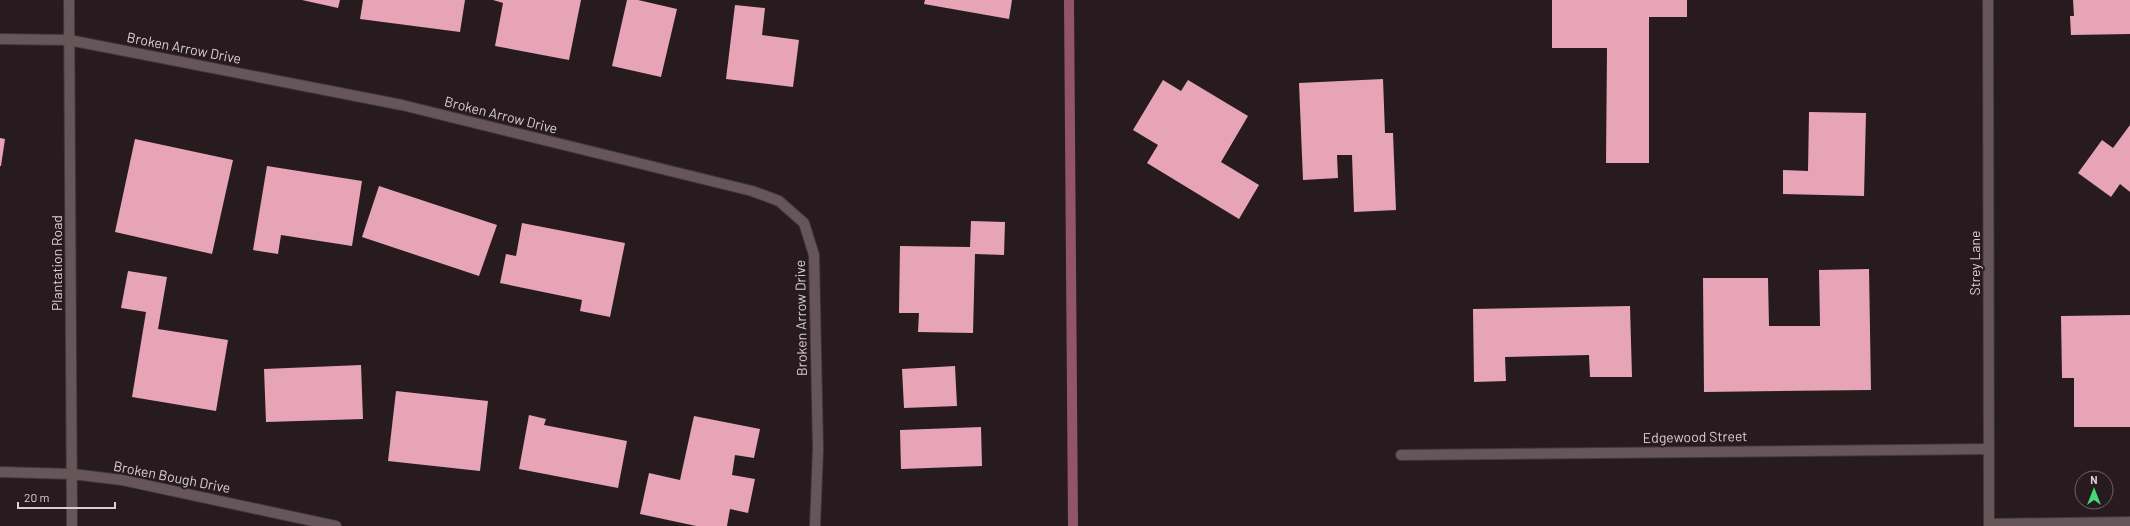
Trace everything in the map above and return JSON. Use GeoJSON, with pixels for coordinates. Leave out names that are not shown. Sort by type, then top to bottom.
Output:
{"type":"FeatureCollection","features":[{"type":"Feature","properties":{"kind":"street","name":"Plantation Road"},"geometry":{"type":"LineString","coordinates":[[69,0],[72,526]]}},
{"type":"Feature","properties":{"kind":"street","name":"Strey Lane"},"geometry":{"type":"LineString","coordinates":[[1988,0],[1989,525]]}},
{"type":"Feature","properties":{"kind":"street","name":"Broken Arrow Drive"},"geometry":{"type":"LineString","coordinates":[[0,39],[69,40],[402,105],[752,191],[779,201],[804,224],[814,255],[817,405],[815,526]]}},
{"type":"Feature","properties":{"kind":"street","name":"Edgewood Street"},"geometry":{"type":"LineString","coordinates":[[1401,455],[1989,449]]}},
{"type":"Feature","properties":{"kind":"street","name":"Broken Bough Drive"},"geometry":{"type":"LineString","coordinates":[[0,472],[72,474],[122,480],[336,526]]}},
{"type":"Feature","properties":{"kind":"street"},"geometry":{"type":"LineString","coordinates":[[1989,525],[2130,522]]}},
{"type":"Feature","properties":{"kind":"building"},"geometry":{"type":"Polygon","coordinates":[[[302,0],[340,0],[338,8],[302,0]]]}},
{"type":"Feature","properties":{"kind":"building"},"geometry":{"type":"Polygon","coordinates":[[[363,0],[465,0],[460,32],[360,19],[363,0]]]}},
{"type":"Feature","properties":{"kind":"building"},"geometry":{"type":"Polygon","coordinates":[[[493,0],[581,0],[569,60],[495,46],[503,3],[493,0]]]}},
{"type":"Feature","properties":{"kind":"building"},"geometry":{"type":"Polygon","coordinates":[[[627,0],[638,0],[677,9],[661,77],[612,66],[627,0]]]}},
{"type":"Feature","properties":{"kind":"building"},"geometry":{"type":"Polygon","coordinates":[[[925,0],[1012,0],[1009,19],[924,4],[925,0]]]}},
{"type":"Feature","properties":{"kind":"building"},"geometry":{"type":"Polygon","coordinates":[[[1552,0],[1687,0],[1687,17],[1649,17],[1649,163],[1606,163],[1607,48],[1552,48],[1552,0]]]}},
{"type":"Feature","properties":{"kind":"building"},"geometry":{"type":"Polygon","coordinates":[[[2073,0],[2130,0],[2130,34],[2071,35],[2070,16],[2074,16],[2073,0]]]}},
{"type":"Feature","properties":{"kind":"building"},"geometry":{"type":"Polygon","coordinates":[[[735,5],[765,8],[762,35],[799,40],[793,87],[726,79],[735,5]]]}},
{"type":"Feature","properties":{"kind":"building"},"geometry":{"type":"Polygon","coordinates":[[[1383,79],[1385,133],[1393,133],[1396,210],[1354,212],[1352,155],[1337,155],[1338,178],[1303,180],[1299,83],[1383,79]]]}},
{"type":"Feature","properties":{"kind":"building"},"geometry":{"type":"Polygon","coordinates":[[[1163,80],[1181,91],[1188,80],[1248,116],[1221,162],[1259,185],[1239,219],[1147,163],[1158,145],[1133,130],[1163,80]]]}},
{"type":"Feature","properties":{"kind":"building"},"geometry":{"type":"Polygon","coordinates":[[[1809,112],[1866,113],[1864,196],[1783,194],[1783,170],[1808,171],[1809,112]]]}},
{"type":"Feature","properties":{"kind":"building"},"geometry":{"type":"Polygon","coordinates":[[[2130,125],[2130,192],[2120,184],[2111,197],[2078,173],[2102,140],[2113,148],[2130,125]]]}},
{"type":"Feature","properties":{"kind":"building"},"geometry":{"type":"Polygon","coordinates":[[[0,138],[5,139],[1,166],[0,166],[0,138]]]}},
{"type":"Feature","properties":{"kind":"building"},"geometry":{"type":"Polygon","coordinates":[[[135,139],[233,160],[212,254],[115,232],[135,139]]]}},
{"type":"Feature","properties":{"kind":"building"},"geometry":{"type":"Polygon","coordinates":[[[267,166],[362,181],[352,246],[281,235],[278,254],[253,250],[267,166]]]}},
{"type":"Feature","properties":{"kind":"building"},"geometry":{"type":"Polygon","coordinates":[[[379,186],[497,225],[479,276],[362,237],[379,186]]]}},
{"type":"Feature","properties":{"kind":"building"},"geometry":{"type":"Polygon","coordinates":[[[971,221],[1005,222],[1004,255],[975,254],[973,333],[918,332],[919,313],[899,313],[900,246],[970,247],[971,221]]]}},
{"type":"Feature","properties":{"kind":"building"},"geometry":{"type":"Polygon","coordinates":[[[522,223],[625,243],[610,317],[580,311],[582,300],[500,283],[506,254],[516,256],[522,223]]]}},
{"type":"Feature","properties":{"kind":"building"},"geometry":{"type":"Polygon","coordinates":[[[1869,269],[1871,390],[1704,392],[1703,278],[1768,278],[1769,326],[1820,326],[1819,270],[1869,269]]]}},
{"type":"Feature","properties":{"kind":"building"},"geometry":{"type":"Polygon","coordinates":[[[128,271],[167,277],[158,329],[228,340],[216,411],[132,397],[146,312],[121,308],[128,271]]]}},
{"type":"Feature","properties":{"kind":"building"},"geometry":{"type":"Polygon","coordinates":[[[1630,306],[1632,377],[1590,377],[1589,355],[1505,357],[1506,381],[1474,382],[1473,309],[1630,306]]]}},
{"type":"Feature","properties":{"kind":"building"},"geometry":{"type":"Polygon","coordinates":[[[2130,315],[2130,427],[2074,427],[2074,378],[2062,378],[2061,316],[2130,315]]]}},
{"type":"Feature","properties":{"kind":"building"},"geometry":{"type":"Polygon","coordinates":[[[361,365],[363,419],[266,422],[264,369],[361,365]]]}},
{"type":"Feature","properties":{"kind":"building"},"geometry":{"type":"Polygon","coordinates":[[[955,366],[957,406],[904,408],[902,369],[955,366]]]}},
{"type":"Feature","properties":{"kind":"building"},"geometry":{"type":"Polygon","coordinates":[[[396,391],[488,401],[480,471],[388,461],[396,391]]]}},
{"type":"Feature","properties":{"kind":"building"},"geometry":{"type":"Polygon","coordinates":[[[529,415],[546,419],[544,425],[627,441],[618,488],[519,469],[529,415]]]}},
{"type":"Feature","properties":{"kind":"building"},"geometry":{"type":"Polygon","coordinates":[[[694,416],[760,429],[754,458],[735,455],[732,475],[755,479],[748,513],[730,509],[727,526],[696,526],[640,514],[649,473],[680,480],[694,416]]]}},
{"type":"Feature","properties":{"kind":"building"},"geometry":{"type":"Polygon","coordinates":[[[981,427],[982,466],[901,469],[900,430],[981,427]]]}},
{"type":"Feature","properties":{"kind":"waterway"},"geometry":{"type":"LineString","coordinates":[[1069,0],[1073,526]]}}]}
